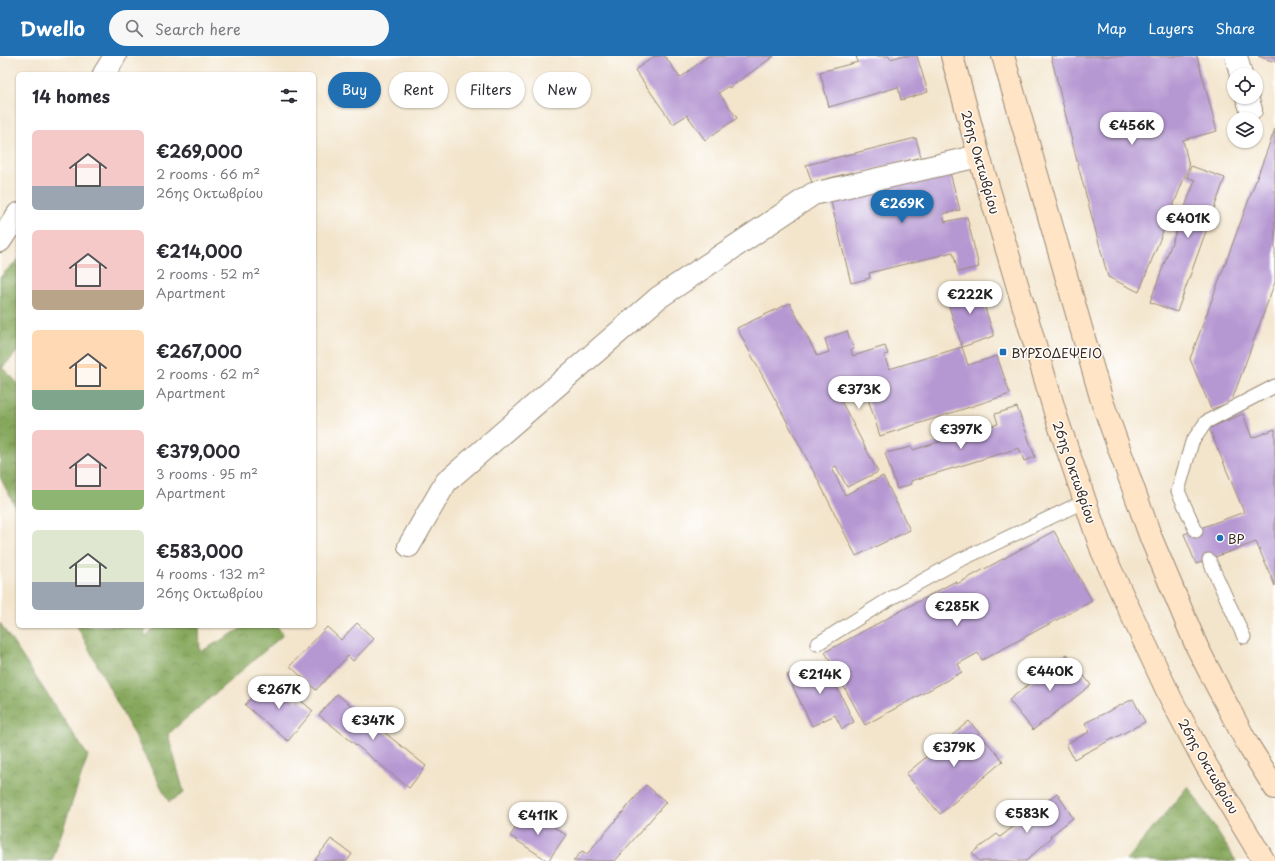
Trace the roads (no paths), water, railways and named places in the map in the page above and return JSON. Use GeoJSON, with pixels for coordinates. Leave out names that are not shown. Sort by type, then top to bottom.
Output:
{"type":"FeatureCollection","features":[{"type":"Feature","properties":{"kind":"main road","name":"26ης Οκτωβρίου"},"geometry":{"type":"LineString","coordinates":[[952,56],[979,156],[1057,418],[1102,551],[1171,698],[1206,765],[1264,861]]}},
{"type":"Feature","properties":{"kind":"main road"},"geometry":{"type":"LineString","coordinates":[[1003,56],[1102,401],[1151,538],[1197,647],[1218,690],[1248,745],[1275,788]]}},
{"type":"Feature","properties":{"kind":"street"},"geometry":{"type":"LineString","coordinates":[[105,72],[115,56]]}},
{"type":"Feature","properties":{"kind":"street"},"geometry":{"type":"LineString","coordinates":[[1236,56],[1239,68]]}},
{"type":"Feature","properties":{"kind":"street"},"geometry":{"type":"LineString","coordinates":[[409,546],[446,482],[658,298],[813,194],[979,156]]}},
{"type":"Feature","properties":{"kind":"street"},"geometry":{"type":"LineString","coordinates":[[0,241],[16,217]]}},
{"type":"Feature","properties":{"kind":"lane"},"geometry":{"type":"LineString","coordinates":[[1196,531],[1178,491],[1192,442],[1206,422],[1275,386]]}},
{"type":"Feature","properties":{"kind":"lane"},"geometry":{"type":"LineString","coordinates":[[817,644],[886,601],[958,561],[1086,501]]}},
{"type":"Feature","properties":{"kind":"lane"},"geometry":{"type":"LineString","coordinates":[[1209,560],[1244,637]]}},
{"type":"Feature","properties":{"kind":"place","name":"ΒΥΡΣΟΔΕΨΕΙΟ"},"geometry":{"type":"Point","coordinates":[1003,352]}},
{"type":"Feature","properties":{"kind":"place","name":"BP"},"geometry":{"type":"Point","coordinates":[1220,538]}}]}
